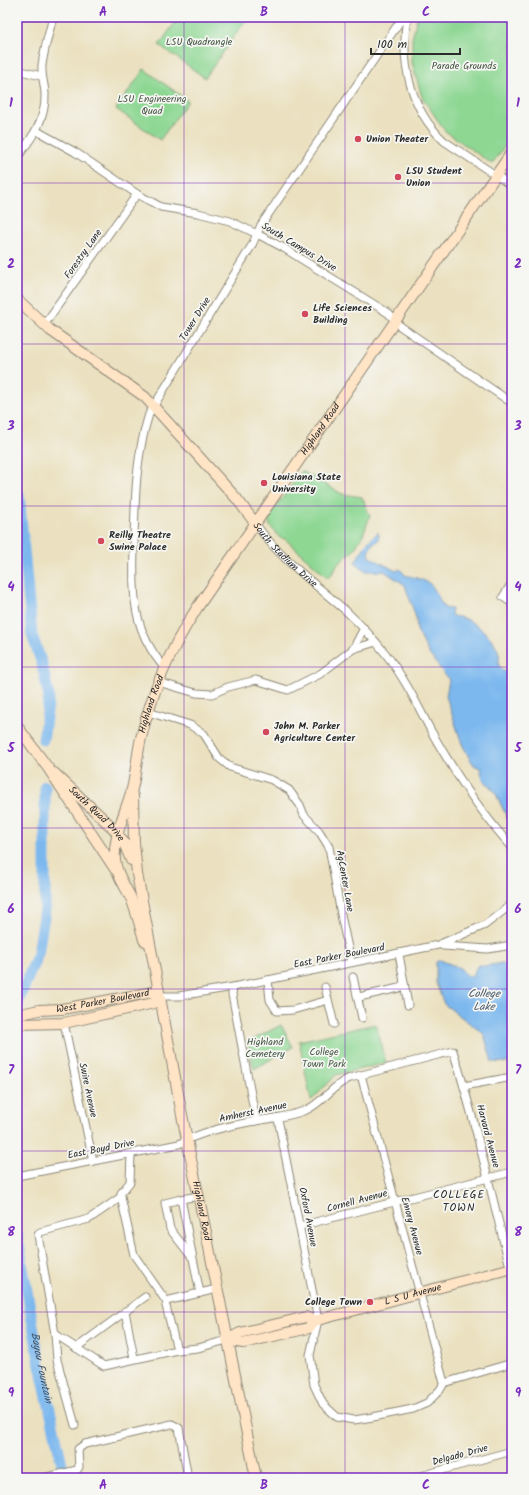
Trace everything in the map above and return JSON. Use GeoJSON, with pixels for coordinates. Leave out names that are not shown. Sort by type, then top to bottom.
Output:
{"type":"FeatureCollection","features":[{"type":"Feature","properties":{"kind":"street"},"geometry":{"type":"LineString","coordinates":[[17,158],[30,137],[38,131],[45,108],[44,84],[41,76],[42,65],[53,17]]}},
{"type":"Feature","properties":{"kind":"street","name":"Tower Drive"},"geometry":{"type":"LineString","coordinates":[[164,667],[150,646],[140,623],[134,592],[136,483],[142,437],[149,414],[289,183],[403,17]]}},
{"type":"Feature","properties":{"kind":"street"},"geometry":{"type":"LineString","coordinates":[[407,17],[404,31],[405,65],[416,102],[439,135],[512,186]]}},
{"type":"Feature","properties":{"kind":"street"},"geometry":{"type":"LineString","coordinates":[[17,70],[41,76]]}},
{"type":"Feature","properties":{"kind":"street","name":"South Campus Drive"},"geometry":{"type":"LineString","coordinates":[[38,131],[75,152],[137,194],[161,207],[198,213],[230,221],[282,247],[316,270],[376,305],[395,320],[400,326],[512,403]]}},
{"type":"Feature","properties":{"kind":"street","name":"Highland Road"},"geometry":{"type":"LineString","coordinates":[[149,943],[144,940],[130,898],[118,874],[115,860],[118,834],[132,788],[141,738],[148,712],[164,667],[185,626],[512,152]]}},
{"type":"Feature","properties":{"kind":"street","name":"Forestry Lane"},"geometry":{"type":"LineString","coordinates":[[44,325],[137,194]]}},
{"type":"Feature","properties":{"kind":"street","name":"South Stadium Drive"},"geometry":{"type":"LineString","coordinates":[[17,299],[44,325],[145,397],[237,499],[260,531],[283,557],[364,628],[404,680],[432,732],[473,799],[512,847]]}},
{"type":"Feature","properties":{"kind":"street"},"geometry":{"type":"LineString","coordinates":[[512,583],[503,596],[512,603]]}},
{"type":"Feature","properties":{"kind":"street"},"geometry":{"type":"LineString","coordinates":[[353,649],[364,628]]}},
{"type":"Feature","properties":{"kind":"street"},"geometry":{"type":"LineString","coordinates":[[158,682],[196,693],[212,694],[228,687],[256,680],[288,690],[320,674],[353,649],[376,642]]}},
{"type":"Feature","properties":{"kind":"street","name":"AgCenter Lane"},"geometry":{"type":"LineString","coordinates":[[148,712],[190,725],[204,734],[219,758],[230,767],[272,780],[290,790],[304,815],[319,831],[329,847],[351,962]]}},
{"type":"Feature","properties":{"kind":"street","name":"South Quad Drive"},"geometry":{"type":"LineString","coordinates":[[17,726],[48,768],[118,874]]}},
{"type":"Feature","properties":{"kind":"street","name":"South Quad Drive"},"geometry":{"type":"LineString","coordinates":[[48,768],[118,834],[136,867]]}},
{"type":"Feature","properties":{"kind":"street","name":"Highland Road"},"geometry":{"type":"LineString","coordinates":[[132,788],[136,867],[150,938],[149,943],[227,1340],[256,1478]]}},
{"type":"Feature","properties":{"kind":"street","name":"East Parker Boulevard"},"geometry":{"type":"LineString","coordinates":[[159,996],[179,996],[233,987],[431,946],[457,938],[480,927],[512,904]]}},
{"type":"Feature","properties":{"kind":"street"},"geometry":{"type":"LineString","coordinates":[[431,946],[449,945],[488,949],[512,944]]}},
{"type":"Feature","properties":{"kind":"street"},"geometry":{"type":"LineString","coordinates":[[398,954],[408,1004]]}},
{"type":"Feature","properties":{"kind":"street"},"geometry":{"type":"LineString","coordinates":[[353,977],[359,997],[362,1018]]}},
{"type":"Feature","properties":{"kind":"street"},"geometry":{"type":"LineString","coordinates":[[268,980],[270,1000],[277,1011],[293,1010],[328,1000]]}},
{"type":"Feature","properties":{"kind":"street"},"geometry":{"type":"LineString","coordinates":[[359,997],[399,988],[403,984]]}},
{"type":"Feature","properties":{"kind":"street"},"geometry":{"type":"LineString","coordinates":[[233,987],[232,994],[256,1121]]}},
{"type":"Feature","properties":{"kind":"street"},"geometry":{"type":"LineString","coordinates":[[325,987],[334,1024]]}},
{"type":"Feature","properties":{"kind":"street","name":"West Parker Boulevard"},"geometry":{"type":"LineString","coordinates":[[17,1015],[39,1010],[62,1009],[153,992],[159,996],[154,1003],[64,1023],[17,1024]]}},
{"type":"Feature","properties":{"kind":"street","name":"Swire Avenue"},"geometry":{"type":"LineString","coordinates":[[64,1023],[93,1161]]}},
{"type":"Feature","properties":{"kind":"street","name":"Amherst Avenue"},"geometry":{"type":"LineString","coordinates":[[187,1139],[197,1134],[256,1121],[278,1119],[306,1110],[316,1105],[342,1081],[453,1051]]}},
{"type":"Feature","properties":{"kind":"street","name":"Harvard Avenue"},"geometry":{"type":"LineString","coordinates":[[453,1051],[489,1178],[512,1270]]}},
{"type":"Feature","properties":{"kind":"street","name":"Emory Avenue"},"geometry":{"type":"LineString","coordinates":[[361,1075],[444,1383]]}},
{"type":"Feature","properties":{"kind":"street"},"geometry":{"type":"LineString","coordinates":[[464,1086],[512,1077]]}},
{"type":"Feature","properties":{"kind":"street","name":"Oxford Avenue"},"geometry":{"type":"LineString","coordinates":[[278,1119],[300,1226],[316,1320]]}},
{"type":"Feature","properties":{"kind":"street","name":"East Boyd Drive"},"geometry":{"type":"LineString","coordinates":[[17,1176],[179,1144],[187,1139]]}},
{"type":"Feature","properties":{"kind":"street"},"geometry":{"type":"LineString","coordinates":[[131,1154],[130,1182],[121,1193],[121,1197],[134,1255],[166,1301],[217,1289]]}},
{"type":"Feature","properties":{"kind":"street","name":"Cornell Avenue"},"geometry":{"type":"LineString","coordinates":[[300,1226],[512,1172]]}},
{"type":"Feature","properties":{"kind":"street"},"geometry":{"type":"LineString","coordinates":[[193,1258],[170,1229],[165,1203],[199,1196]]}},
{"type":"Feature","properties":{"kind":"street"},"geometry":{"type":"LineString","coordinates":[[75,1425],[57,1360],[55,1334],[38,1235],[40,1232],[89,1219],[121,1197]]}},
{"type":"Feature","properties":{"kind":"street"},"geometry":{"type":"LineString","coordinates":[[181,1199],[200,1293]]}},
{"type":"Feature","properties":{"kind":"street","name":"L S U Avenue"},"geometry":{"type":"LineString","coordinates":[[227,1340],[243,1343],[301,1330],[309,1328],[316,1320],[419,1292],[512,1270]]}},
{"type":"Feature","properties":{"kind":"street"},"geometry":{"type":"LineString","coordinates":[[76,1348],[145,1296]]}},
{"type":"Feature","properties":{"kind":"street"},"geometry":{"type":"LineString","coordinates":[[166,1306],[176,1350]]}},
{"type":"Feature","properties":{"kind":"street"},"geometry":{"type":"LineString","coordinates":[[125,1311],[134,1358]]}},
{"type":"Feature","properties":{"kind":"street"},"geometry":{"type":"LineString","coordinates":[[316,1320],[310,1354],[314,1385],[323,1404],[337,1417],[354,1420],[413,1409],[427,1403],[440,1390],[444,1383],[512,1363]]}},
{"type":"Feature","properties":{"kind":"street"},"geometry":{"type":"LineString","coordinates":[[55,1334],[104,1366],[134,1358],[176,1350],[198,1348],[227,1340]]}},
{"type":"Feature","properties":{"kind":"street"},"geometry":{"type":"LineString","coordinates":[[43,1478],[74,1471],[79,1467],[78,1449],[85,1444],[172,1424],[179,1428],[188,1478]]}},
{"type":"Feature","properties":{"kind":"street","name":"Delgado Drive"},"geometry":{"type":"LineString","coordinates":[[414,1478],[512,1451]]}},
{"type":"Feature","properties":{"kind":"green space","name":"LSU Quadrangle"},"geometry":{"type":"Polygon","coordinates":[[[179,17],[248,17],[205,78],[159,45],[179,17]]]}},
{"type":"Feature","properties":{"kind":"green space","name":"Parade Grounds"},"geometry":{"type":"Polygon","coordinates":[[[417,17],[512,17],[512,136],[492,164],[445,131],[422,97],[412,63],[412,39],[417,17]]]}},
{"type":"Feature","properties":{"kind":"green space","name":"LSU Engineering Quad"},"geometry":{"type":"Polygon","coordinates":[[[144,69],[188,101],[160,140],[116,109],[144,69]]]}},
{"type":"Feature","properties":{"kind":"green space"},"geometry":{"type":"Polygon","coordinates":[[[302,471],[342,494],[362,497],[370,516],[363,535],[354,550],[337,565],[328,578],[285,539],[280,538],[270,526],[268,518],[302,471]]]}},
{"type":"Feature","properties":{"kind":"green space","name":"College Town Park"},"geometry":{"type":"Polygon","coordinates":[[[376,1024],[386,1063],[336,1075],[311,1101],[299,1041],[376,1024]]]}},
{"type":"Feature","properties":{"kind":"green space","name":"Highland Cemetery"},"geometry":{"type":"Polygon","coordinates":[[[281,1025],[293,1047],[254,1069],[248,1042],[281,1025]]]}},
{"type":"Feature","properties":{"kind":"water"},"geometry":{"type":"Polygon","coordinates":[[[378,532],[379,537],[377,542],[373,543],[369,550],[370,557],[396,571],[400,569],[405,575],[427,582],[434,588],[444,608],[452,609],[451,615],[464,618],[476,625],[491,638],[497,648],[499,655],[499,666],[508,675],[508,679],[512,685],[512,828],[495,792],[483,779],[480,768],[474,765],[462,744],[446,696],[449,680],[429,654],[417,630],[416,618],[405,585],[384,571],[366,571],[355,562],[367,543],[378,532]]]}},
{"type":"Feature","properties":{"kind":"water","name":"College Lake"},"geometry":{"type":"Polygon","coordinates":[[[440,960],[460,968],[467,976],[472,976],[478,965],[486,966],[502,963],[512,974],[512,1063],[492,1062],[484,1034],[444,1004],[436,983],[436,962],[440,960]]]}},
{"type":"Feature","properties":{"kind":"waterway"},"geometry":{"type":"LineString","coordinates":[[19,495],[32,635],[42,664],[49,697],[43,740]]}},
{"type":"Feature","properties":{"kind":"waterway"},"geometry":{"type":"LineString","coordinates":[[17,1005],[38,953],[45,910],[45,786]]}},
{"type":"Feature","properties":{"kind":"waterway","name":"Bayou Fountain"},"geometry":{"type":"LineString","coordinates":[[17,1234],[40,1365],[65,1478]]}},
{"type":"Feature","properties":{"kind":"place","name":"Union Theater"},"geometry":{"type":"Point","coordinates":[358,139]}},
{"type":"Feature","properties":{"kind":"place","name":"LSU Student Union"},"geometry":{"type":"Point","coordinates":[398,177]}},
{"type":"Feature","properties":{"kind":"place","name":"Life Sciences Building"},"geometry":{"type":"Point","coordinates":[305,314]}},
{"type":"Feature","properties":{"kind":"place","name":"Louisiana State University"},"geometry":{"type":"Point","coordinates":[264,483]}},
{"type":"Feature","properties":{"kind":"place","name":"Reilly Theatre Swine Palace"},"geometry":{"type":"Point","coordinates":[101,541]}},
{"type":"Feature","properties":{"kind":"place","name":"John M. Parker Agriculture Center"},"geometry":{"type":"Point","coordinates":[266,732]}},
{"type":"Feature","properties":{"kind":"place","name":"College Town"},"geometry":{"type":"Point","coordinates":[370,1302]}},
{"type":"Feature","properties":{"kind":"district","name":"COLLEGE TOWN"},"geometry":{"type":"Point","coordinates":[459,1201]}}]}
